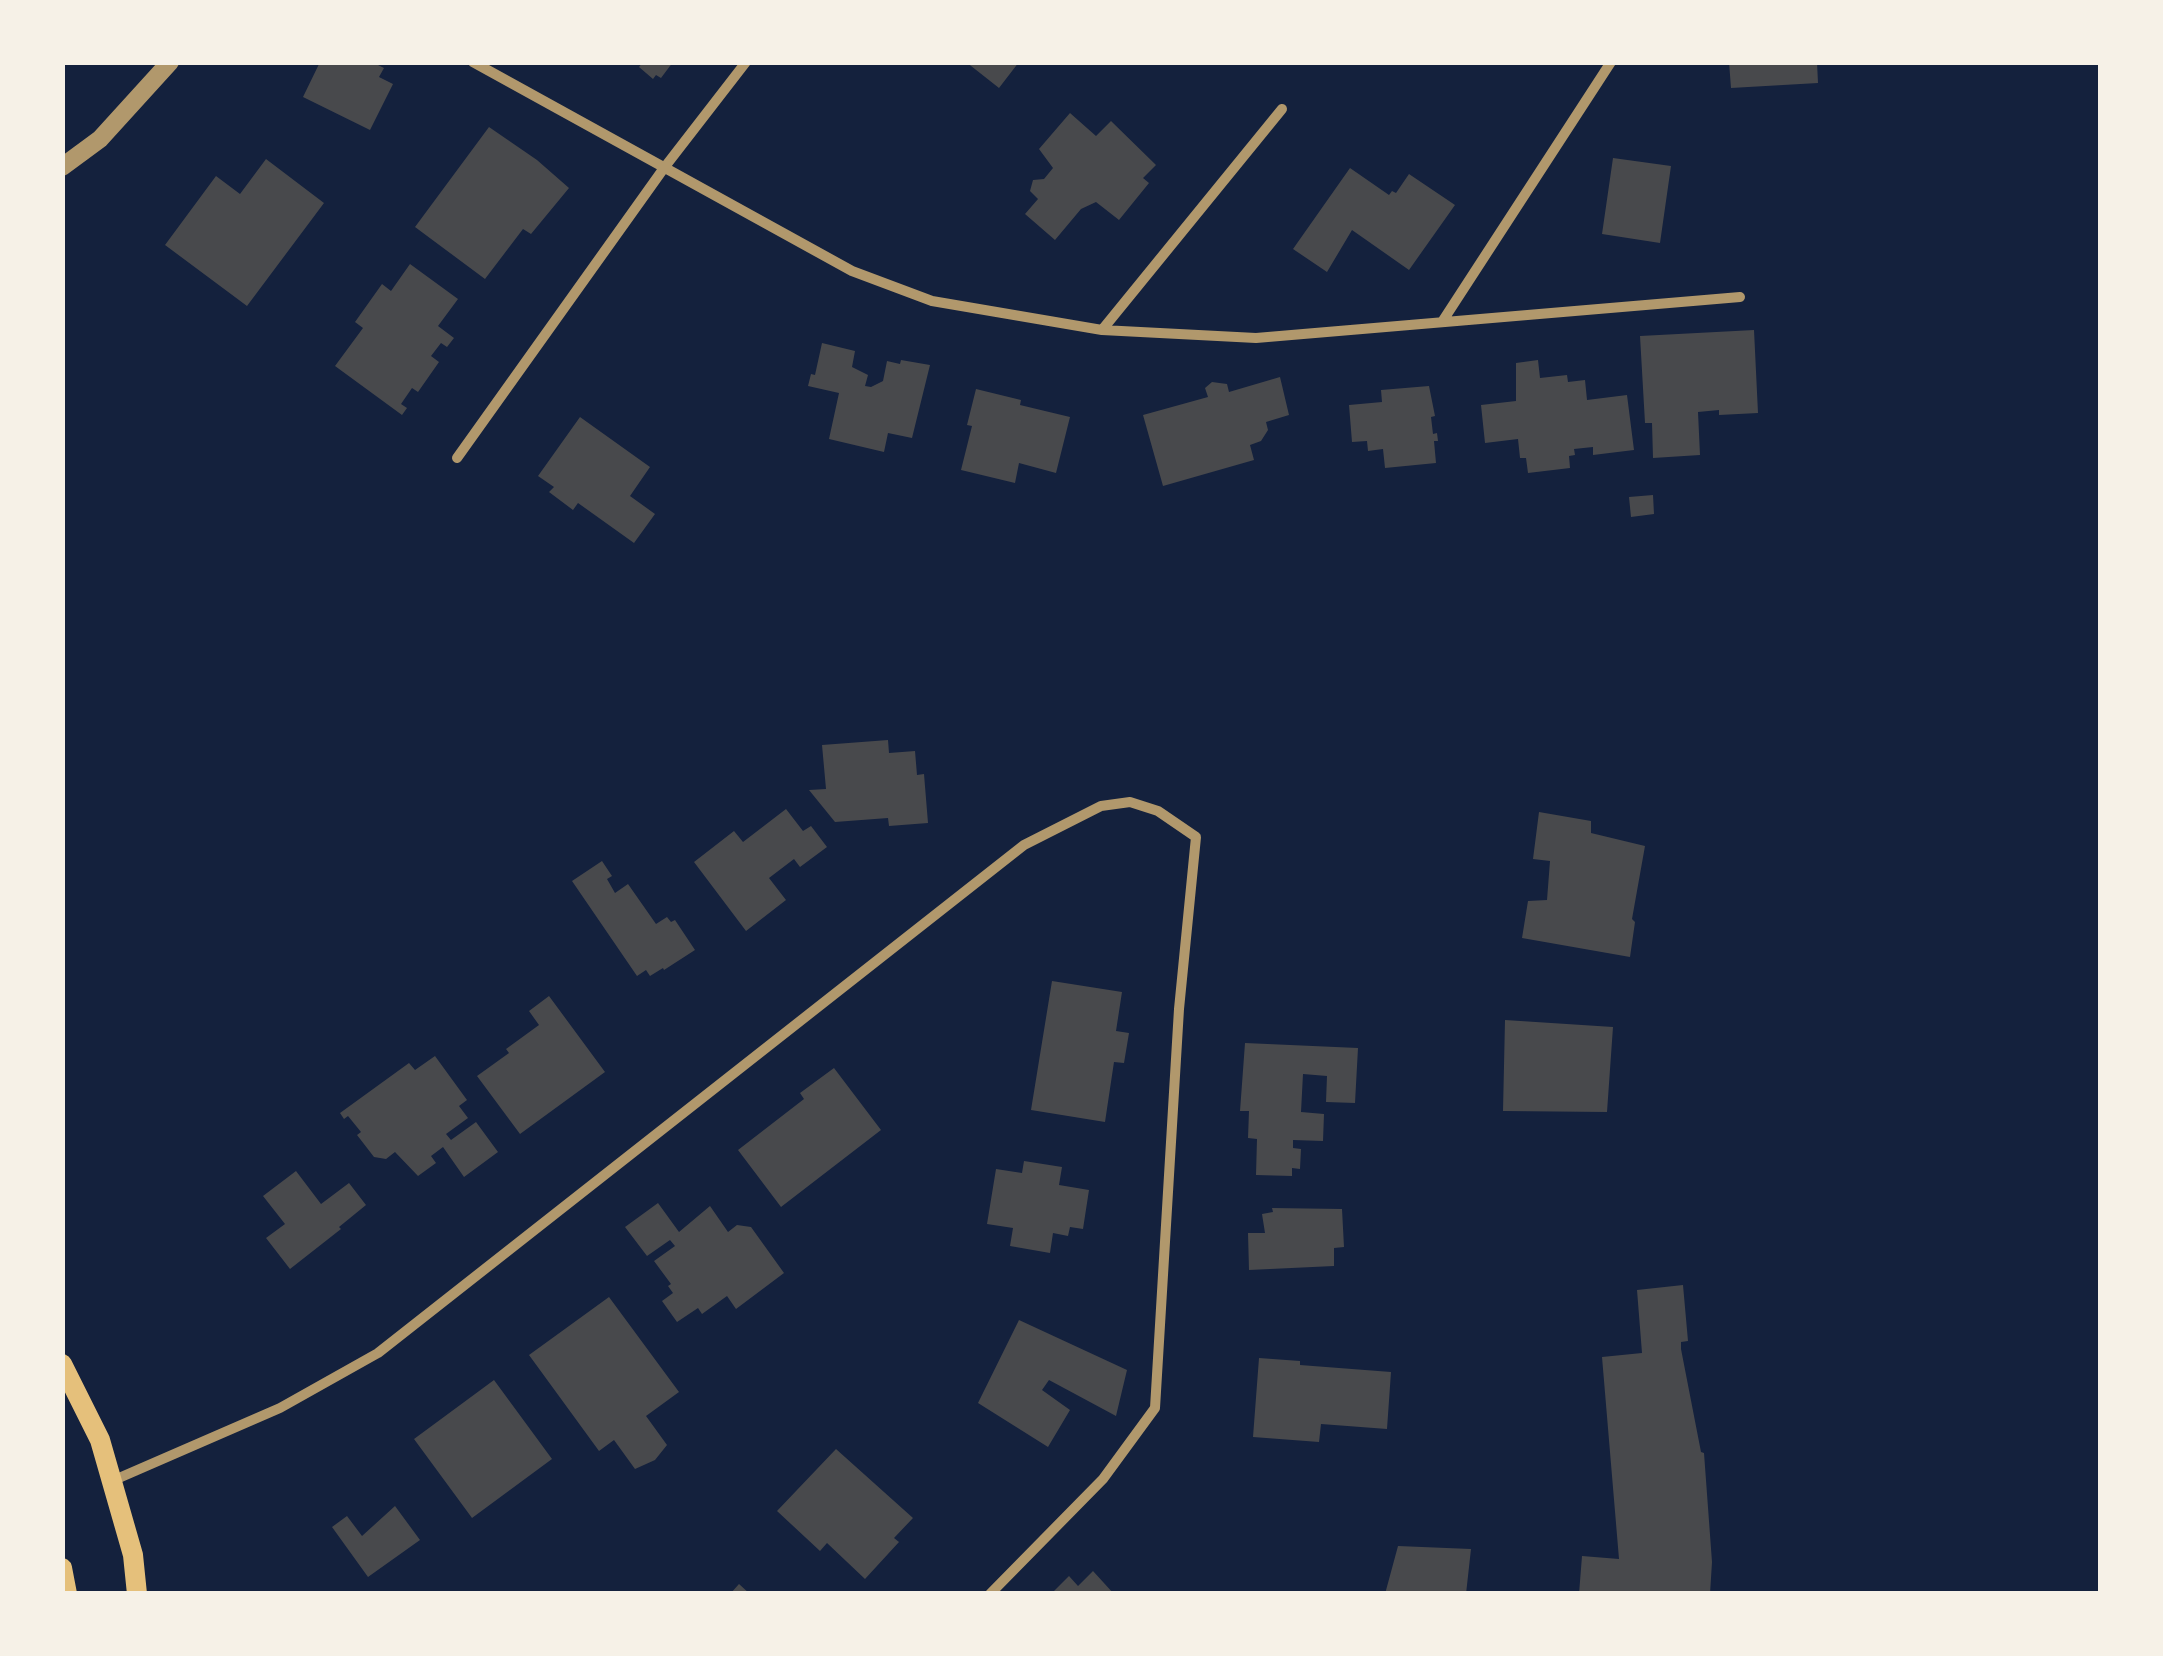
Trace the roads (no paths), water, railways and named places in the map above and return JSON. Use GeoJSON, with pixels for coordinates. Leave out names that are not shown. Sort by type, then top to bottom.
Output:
{"type":"FeatureCollection","features":[{"type":"Feature","properties":{"kind":"main road"},"geometry":{"type":"LineString","coordinates":[[62,1364],[100,1440],[133,1555],[137,1594]]}},
{"type":"Feature","properties":{"kind":"main road"},"geometry":{"type":"LineString","coordinates":[[62,1568],[67,1594]]}},
{"type":"Feature","properties":{"kind":"street"},"geometry":{"type":"LineString","coordinates":[[62,167],[100,139],[170,62]]}},
{"type":"Feature","properties":{"kind":"street"},"geometry":{"type":"LineString","coordinates":[[473,62],[868,277],[932,300],[1102,330],[1256,338],[1740,297]]}},
{"type":"Feature","properties":{"kind":"street"},"geometry":{"type":"LineString","coordinates":[[457,458],[664,168],[746,62]]}},
{"type":"Feature","properties":{"kind":"street"},"geometry":{"type":"LineString","coordinates":[[1442,322],[1611,62]]}},
{"type":"Feature","properties":{"kind":"street"},"geometry":{"type":"LineString","coordinates":[[1102,330],[1282,109]]}},
{"type":"Feature","properties":{"kind":"street"},"geometry":{"type":"LineString","coordinates":[[112,1481],[280,1408],[378,1353],[1024,845],[1101,806],[1130,802],[1158,811],[1196,837],[1180,1009],[1155,1408],[1102,1478],[990,1594]]}}]}
